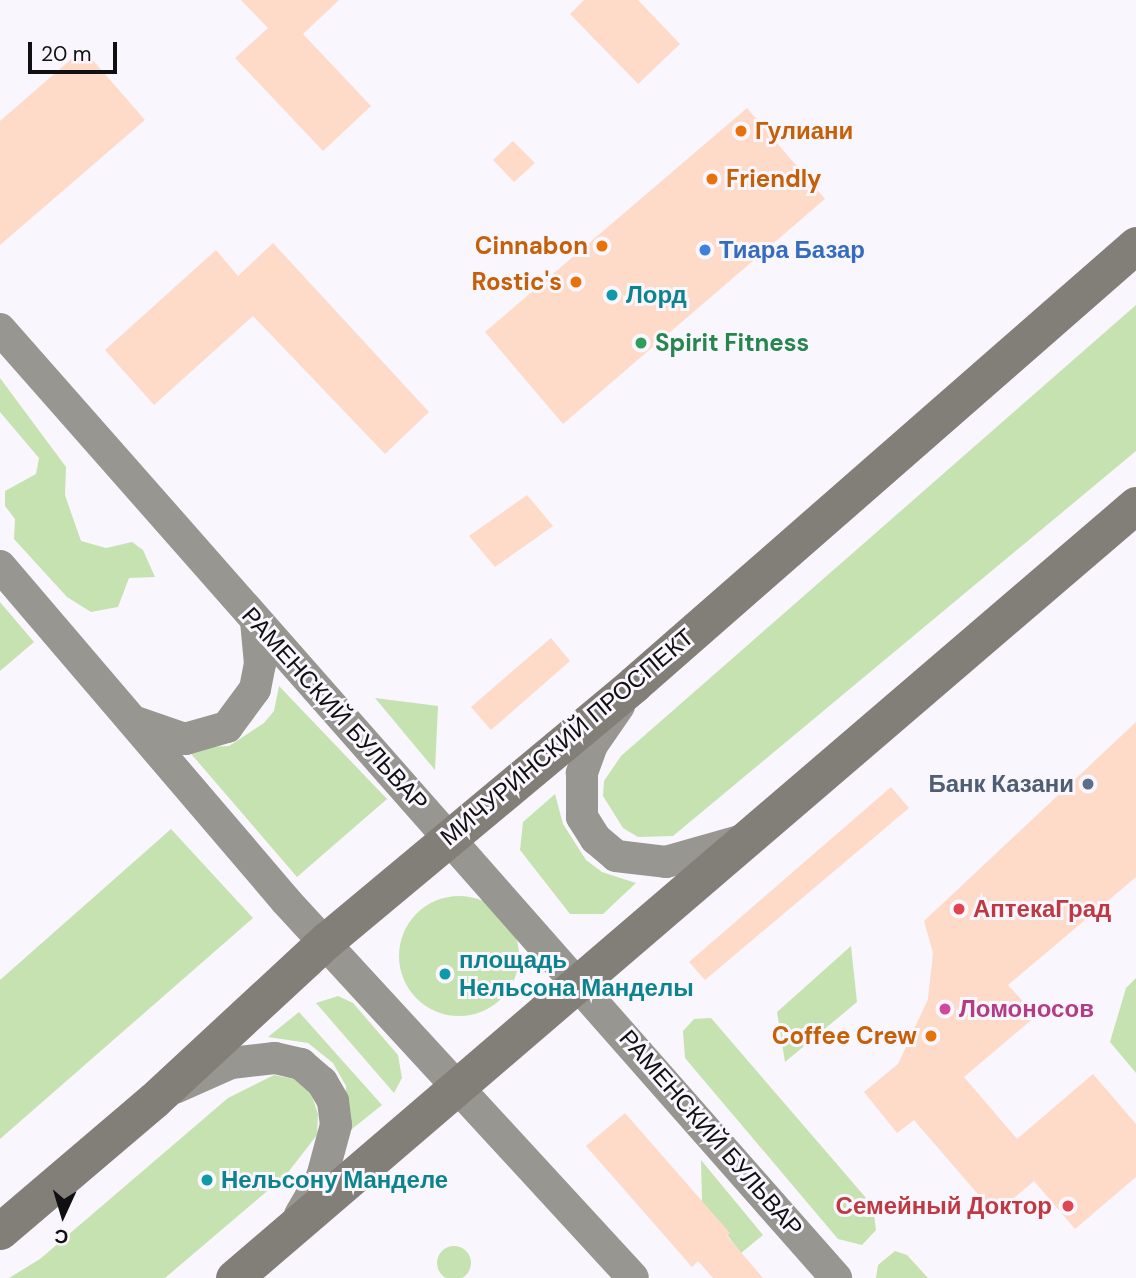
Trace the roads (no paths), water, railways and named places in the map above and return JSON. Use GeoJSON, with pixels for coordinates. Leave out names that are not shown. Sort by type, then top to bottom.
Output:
{"type":"FeatureCollection","features":[{"type":"Feature","properties":{"kind":"main road","name":"МИЧУРИНСКИЙ ПРОСПЕКТ"},"geometry":{"type":"LineString","coordinates":[[0,1231],[154,1100],[327,940],[634,684],[1136,245]]}},
{"type":"Feature","properties":{"kind":"main road"},"geometry":{"type":"LineString","coordinates":[[234,1278],[762,831],[1136,505]]}},
{"type":"Feature","properties":{"kind":"street","name":"РАМЕНСКИЙ БУЛЬВАР"},"geometry":{"type":"LineString","coordinates":[[0,329],[256,621],[581,983],[836,1278]]}},
{"type":"Feature","properties":{"kind":"street"},"geometry":{"type":"LineString","coordinates":[[0,566],[278,891],[327,940],[458,1089],[633,1278]]}},
{"type":"Feature","properties":{"kind":"street"},"geometry":{"type":"LineString","coordinates":[[132,720],[185,739],[227,727],[255,689],[260,664],[256,621]]}},
{"type":"Feature","properties":{"kind":"street"},"geometry":{"type":"LineString","coordinates":[[634,684],[592,745],[582,773],[582,817],[596,839],[616,856],[666,862],[713,852],[762,831]]}},
{"type":"Feature","properties":{"kind":"street"},"geometry":{"type":"LineString","coordinates":[[154,1100],[231,1063],[275,1058],[301,1064],[322,1082],[333,1101],[331,1151],[309,1202],[286,1233]]}},
{"type":"Feature","properties":{"kind":"place","name":"Гулиани"},"geometry":{"type":"Point","coordinates":[741,131]}},
{"type":"Feature","properties":{"kind":"place","name":"Friendly"},"geometry":{"type":"Point","coordinates":[712,179]}},
{"type":"Feature","properties":{"kind":"place","name":"Cinnabon"},"geometry":{"type":"Point","coordinates":[602,246]}},
{"type":"Feature","properties":{"kind":"place","name":"Тиара Базар"},"geometry":{"type":"Point","coordinates":[705,250]}},
{"type":"Feature","properties":{"kind":"place","name":"Rostic's"},"geometry":{"type":"Point","coordinates":[576,282]}},
{"type":"Feature","properties":{"kind":"place","name":"Лорд"},"geometry":{"type":"Point","coordinates":[612,295]}},
{"type":"Feature","properties":{"kind":"place","name":"Spirit Fitness"},"geometry":{"type":"Point","coordinates":[641,343]}},
{"type":"Feature","properties":{"kind":"place","name":"Банк Казани"},"geometry":{"type":"Point","coordinates":[1088,784]}},
{"type":"Feature","properties":{"kind":"place","name":"АптекаГрад"},"geometry":{"type":"Point","coordinates":[959,909]}},
{"type":"Feature","properties":{"kind":"place","name":"площадь Нельсона Манделы"},"geometry":{"type":"Point","coordinates":[445,974]}},
{"type":"Feature","properties":{"kind":"place","name":"Ломоносов"},"geometry":{"type":"Point","coordinates":[945,1009]}},
{"type":"Feature","properties":{"kind":"place","name":"Coffee Crew"},"geometry":{"type":"Point","coordinates":[931,1036]}},
{"type":"Feature","properties":{"kind":"place","name":"Нельсону Манделе"},"geometry":{"type":"Point","coordinates":[207,1180]}},
{"type":"Feature","properties":{"kind":"place","name":"Семейный Доктор"},"geometry":{"type":"Point","coordinates":[1068,1206]}}]}
